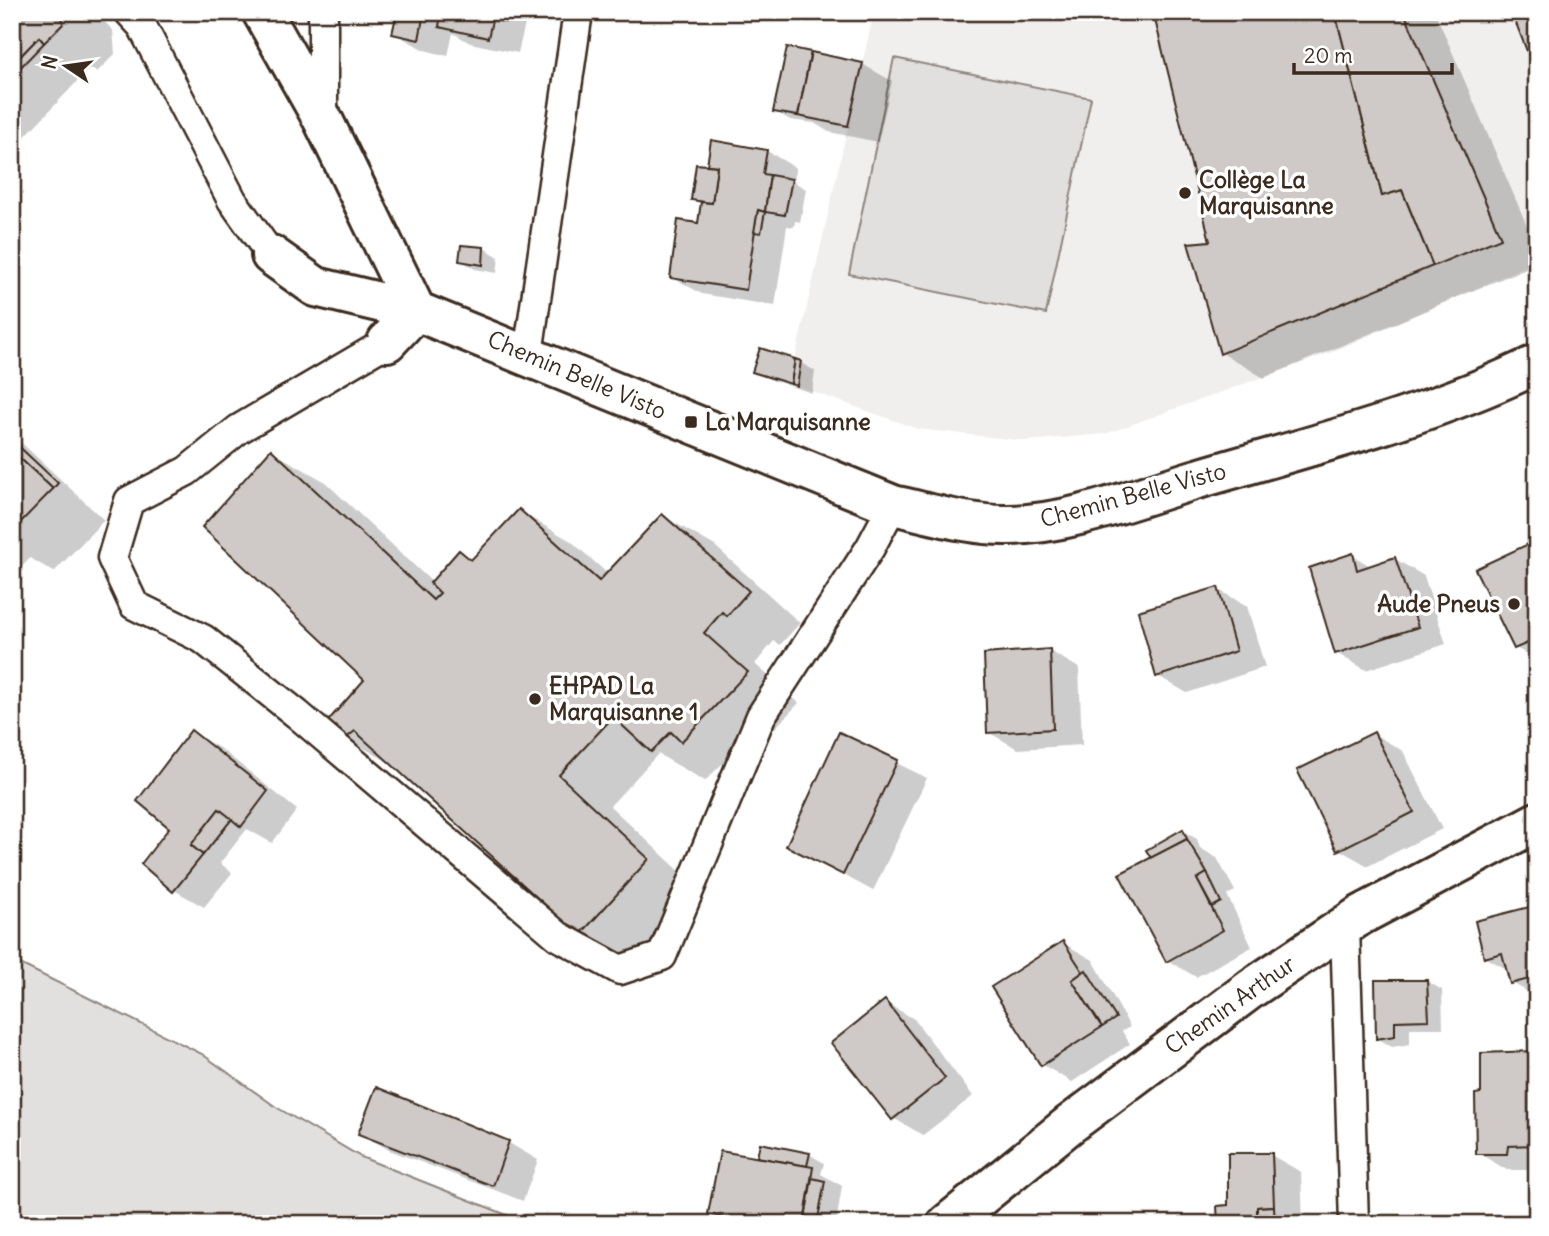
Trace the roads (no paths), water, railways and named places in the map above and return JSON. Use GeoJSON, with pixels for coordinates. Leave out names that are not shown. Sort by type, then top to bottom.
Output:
{"type":"FeatureCollection","features":[{"type":"Feature","properties":{"kind":"street"},"geometry":{"type":"LineString","coordinates":[[262,12],[323,120],[416,311],[387,342]]}},
{"type":"Feature","properties":{"kind":"street","name":"Chemin Belle Visto"},"geometry":{"type":"LineString","coordinates":[[271,255],[316,287],[416,311],[528,354],[893,505],[958,520],[1009,525],[1079,514],[1326,442],[1485,389],[1537,364]]}},
{"type":"Feature","properties":{"kind":"street","name":"Chemin Arthur"},"geometry":{"type":"LineString","coordinates":[[947,1224],[1202,1023],[1345,926],[1407,889],[1537,822]]}},
{"type":"Feature","properties":{"kind":"lane"},"geometry":{"type":"LineString","coordinates":[[129,12],[142,26],[232,200],[271,255]]}},
{"type":"Feature","properties":{"kind":"lane"},"geometry":{"type":"LineString","coordinates":[[323,12],[323,120]]}},
{"type":"Feature","properties":{"kind":"lane"},"geometry":{"type":"LineString","coordinates":[[528,354],[578,12]]}},
{"type":"Feature","properties":{"kind":"lane"},"geometry":{"type":"LineString","coordinates":[[387,342],[239,429],[187,471],[129,501],[111,558],[134,605],[203,639],[297,714],[558,936],[620,970],[662,956],[761,716],[870,548],[893,505]]}},
{"type":"Feature","properties":{"kind":"lane"},"geometry":{"type":"LineString","coordinates":[[1345,926],[1354,1224]]}},
{"type":"Feature","properties":{"kind":"place","name":"Collège La Marquisanne"},"geometry":{"type":"Point","coordinates":[1185,193]}},
{"type":"Feature","properties":{"kind":"place","name":"La Marquisanne"},"geometry":{"type":"Point","coordinates":[691,422]}},
{"type":"Feature","properties":{"kind":"place","name":"Aude Pneus"},"geometry":{"type":"Point","coordinates":[1514,604]}},
{"type":"Feature","properties":{"kind":"place","name":"EHPAD La Marquisanne 1"},"geometry":{"type":"Point","coordinates":[535,699]}}]}
